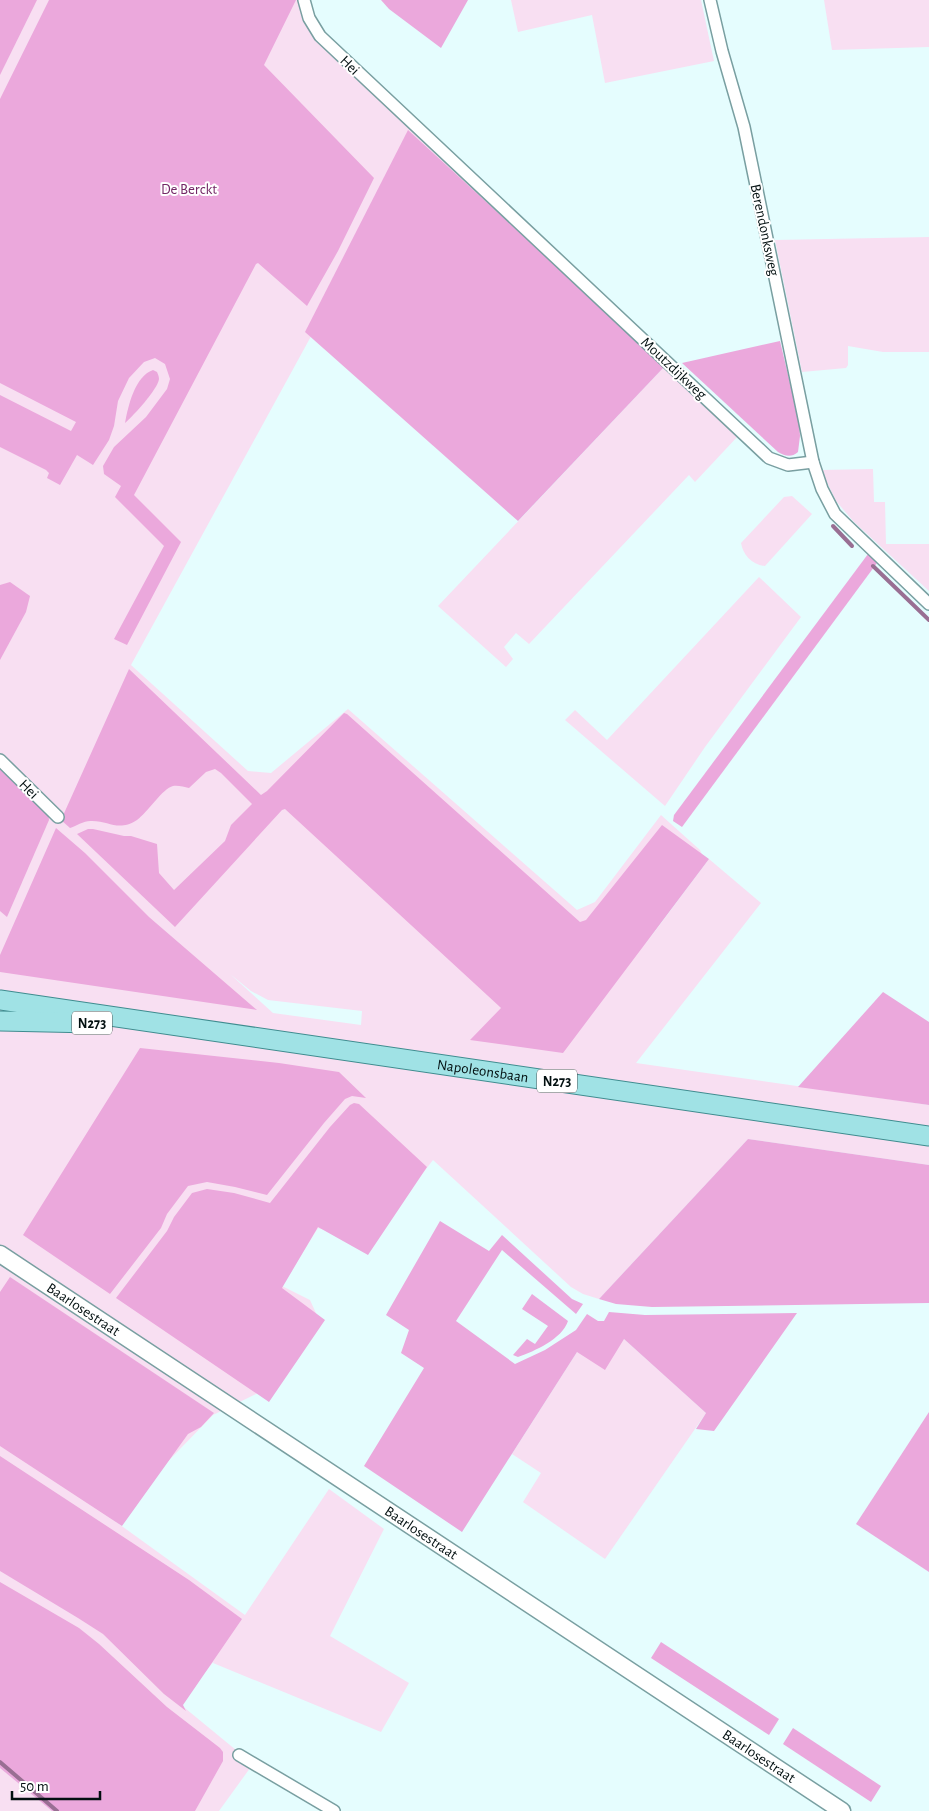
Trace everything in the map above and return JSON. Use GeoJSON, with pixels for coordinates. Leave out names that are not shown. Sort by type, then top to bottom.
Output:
{"type":"FeatureCollection","features":[{"type":"Feature","properties":{"kind":"main road","name":"Napoleonsbaan"},"geometry":{"type":"LineString","coordinates":[[0,1000],[929,1136]]}},
{"type":"Feature","properties":{"kind":"main road","name":"Napoleonsbaan"},"geometry":{"type":"LineString","coordinates":[[0,1021],[184,1026]]}},
{"type":"Feature","properties":{"kind":"street","name":"Hei"},"geometry":{"type":"LineString","coordinates":[[304,0],[309,18],[320,36],[408,121]]}},
{"type":"Feature","properties":{"kind":"street","name":"Berendonksweg"},"geometry":{"type":"LineString","coordinates":[[710,0],[722,51],[744,127],[813,462]]}},
{"type":"Feature","properties":{"kind":"street","name":"Moutzdijkweg"},"geometry":{"type":"LineString","coordinates":[[408,121],[600,298],[769,458],[788,465],[813,462]]}},
{"type":"Feature","properties":{"kind":"street"},"geometry":{"type":"LineString","coordinates":[[813,462],[822,489],[835,514],[929,604]]}},
{"type":"Feature","properties":{"kind":"street","name":"Hei"},"geometry":{"type":"LineString","coordinates":[[0,760],[58,817]]}},
{"type":"Feature","properties":{"kind":"street","name":"Baarlosestraat"},"geometry":{"type":"LineString","coordinates":[[0,1254],[842,1811]]}},
{"type":"Feature","properties":{"kind":"street"},"geometry":{"type":"LineString","coordinates":[[239,1755],[334,1811]]}},
{"type":"Feature","properties":{"kind":"green space","name":"De Berckt"},"geometry":{"type":"Polygon","coordinates":[[[0,0],[307,0],[316,24],[409,120],[654,355],[315,329],[131,665],[248,771],[271,773],[348,709],[577,910],[595,902],[661,815],[700,850],[705,861],[644,946],[709,859],[761,903],[636,1063],[929,1105],[929,1126],[322,1040],[929,1142],[929,1165],[748,1139],[599,1299],[583,1294],[571,1287],[433,1160],[369,1243],[318,1228],[282,1286],[310,1300],[320,1322],[266,1389],[213,1415],[112,1519],[245,1615],[329,1489],[384,1529],[330,1636],[409,1683],[381,1732],[213,1663],[214,1661],[180,1704],[253,1764],[219,1811],[63,1811],[0,1761],[0,0]],[[230,974],[273,1013],[361,1025],[362,1011],[268,1000],[251,991],[230,974]]]}},
{"type":"Feature","properties":{"kind":"green space"},"geometry":{"type":"Polygon","coordinates":[[[0,0],[37,0],[0,75],[0,0]]]}},
{"type":"Feature","properties":{"kind":"green space"},"geometry":{"type":"Polygon","coordinates":[[[49,0],[296,0],[264,65],[374,178],[338,251],[307,306],[258,263],[256,264],[134,495],[181,542],[127,645],[114,639],[164,546],[115,497],[121,486],[104,474],[103,466],[114,447],[146,417],[167,389],[170,379],[165,364],[155,358],[144,362],[129,378],[118,401],[114,426],[109,440],[93,465],[77,455],[60,485],[47,478],[49,473],[46,470],[0,447],[0,395],[71,431],[76,422],[0,383],[0,99],[49,0]]]}},
{"type":"Feature","properties":{"kind":"green space"},"geometry":{"type":"Polygon","coordinates":[[[381,0],[468,0],[441,48],[389,9],[381,0]]]}},
{"type":"Feature","properties":{"kind":"green space"},"geometry":{"type":"Polygon","coordinates":[[[511,0],[701,0],[714,61],[605,83],[592,15],[518,32],[511,0]]]}},
{"type":"Feature","properties":{"kind":"green space"},"geometry":{"type":"Polygon","coordinates":[[[824,0],[929,0],[929,47],[832,50],[824,0]]]}},
{"type":"Feature","properties":{"kind":"green space"},"geometry":{"type":"Polygon","coordinates":[[[408,130],[665,366],[518,521],[305,332],[408,130]]]}},
{"type":"Feature","properties":{"kind":"green space"},"geometry":{"type":"Polygon","coordinates":[[[929,237],[929,352],[883,352],[848,346],[848,365],[846,368],[802,372],[775,240],[929,237]]]}},
{"type":"Feature","properties":{"kind":"green space"},"geometry":{"type":"Polygon","coordinates":[[[780,341],[799,421],[798,452],[790,456],[778,452],[682,363],[780,341]]]}},
{"type":"Feature","properties":{"kind":"green space"},"geometry":{"type":"Polygon","coordinates":[[[665,366],[739,435],[695,482],[689,475],[529,644],[516,633],[504,647],[513,659],[506,667],[438,606],[665,366]]]}},
{"type":"Feature","properties":{"kind":"green space"},"geometry":{"type":"Polygon","coordinates":[[[153,370],[157,372],[158,383],[145,402],[125,423],[133,392],[141,378],[153,370]]]}},
{"type":"Feature","properties":{"kind":"green space"},"geometry":{"type":"Polygon","coordinates":[[[873,469],[874,502],[885,502],[886,544],[929,544],[929,591],[854,522],[836,501],[821,470],[873,469]]]}},
{"type":"Feature","properties":{"kind":"green space"},"geometry":{"type":"Polygon","coordinates":[[[792,496],[812,514],[765,566],[756,564],[746,555],[741,543],[784,497],[792,496]]]}},
{"type":"Feature","properties":{"kind":"green space"},"geometry":{"type":"Polygon","coordinates":[[[868,554],[877,563],[682,827],[673,821],[674,815],[868,554]]]}},
{"type":"Feature","properties":{"kind":"green space"},"geometry":{"type":"Polygon","coordinates":[[[759,577],[801,617],[705,747],[665,806],[565,720],[575,710],[607,740],[759,577]]]}},
{"type":"Feature","properties":{"kind":"green space"},"geometry":{"type":"Polygon","coordinates":[[[10,582],[30,596],[26,612],[0,660],[0,585],[10,582]]]}},
{"type":"Feature","properties":{"kind":"green space"},"geometry":{"type":"Polygon","coordinates":[[[129,669],[261,795],[344,713],[347,714],[580,922],[586,920],[662,825],[709,859],[563,1053],[470,1040],[501,1008],[285,809],[282,810],[175,927],[77,834],[93,829],[131,836],[157,844],[159,873],[174,890],[225,841],[231,825],[252,804],[215,769],[206,772],[189,788],[173,786],[169,788],[141,817],[124,825],[119,826],[89,821],[70,828],[61,820],[129,669]]]}},
{"type":"Feature","properties":{"kind":"green space"},"geometry":{"type":"Polygon","coordinates":[[[0,764],[48,811],[49,820],[7,917],[0,911],[0,764]]]}},
{"type":"Feature","properties":{"kind":"green space"},"geometry":{"type":"Polygon","coordinates":[[[56,828],[85,853],[149,917],[257,1010],[0,972],[0,955],[56,828]]]}},
{"type":"Feature","properties":{"kind":"green space"},"geometry":{"type":"Polygon","coordinates":[[[883,992],[929,1022],[929,1105],[798,1087],[883,992]]]}},
{"type":"Feature","properties":{"kind":"green space"},"geometry":{"type":"Polygon","coordinates":[[[140,1048],[279,1063],[339,1072],[366,1098],[352,1096],[345,1099],[267,1195],[207,1182],[188,1186],[167,1214],[161,1228],[110,1294],[23,1235],[140,1048]]]}},
{"type":"Feature","properties":{"kind":"green space"},"geometry":{"type":"Polygon","coordinates":[[[354,1103],[359,1104],[427,1167],[368,1255],[318,1227],[282,1288],[325,1320],[269,1402],[116,1298],[167,1231],[174,1217],[192,1193],[207,1189],[234,1193],[270,1203],[330,1127],[354,1103]]]}},
{"type":"Feature","properties":{"kind":"green space"},"geometry":{"type":"Polygon","coordinates":[[[748,1139],[929,1165],[929,1303],[652,1307],[616,1304],[599,1299],[748,1139]]]}},
{"type":"Feature","properties":{"kind":"green space"},"geometry":{"type":"Polygon","coordinates":[[[440,1221],[489,1251],[502,1235],[572,1299],[583,1304],[576,1314],[502,1250],[456,1321],[515,1364],[545,1350],[576,1330],[587,1314],[598,1321],[604,1321],[609,1312],[645,1315],[797,1313],[714,1431],[696,1429],[706,1413],[624,1339],[605,1370],[577,1352],[462,1532],[364,1466],[424,1368],[401,1353],[409,1330],[386,1315],[440,1221]]]}},
{"type":"Feature","properties":{"kind":"green space"},"geometry":{"type":"Polygon","coordinates":[[[10,1277],[214,1413],[201,1427],[188,1434],[122,1526],[0,1446],[0,1292],[10,1277]]]}},
{"type":"Feature","properties":{"kind":"green space"},"geometry":{"type":"Polygon","coordinates":[[[532,1294],[568,1321],[554,1339],[540,1348],[518,1357],[513,1355],[527,1339],[535,1344],[548,1326],[522,1309],[532,1294]]]}},
{"type":"Feature","properties":{"kind":"green space"},"geometry":{"type":"Polygon","coordinates":[[[624,1339],[706,1413],[605,1559],[523,1502],[541,1473],[512,1454],[577,1352],[624,1339]]]}},
{"type":"Feature","properties":{"kind":"green space"},"geometry":{"type":"Polygon","coordinates":[[[929,1412],[929,1572],[856,1524],[929,1412]]]}},
{"type":"Feature","properties":{"kind":"green space"},"geometry":{"type":"Polygon","coordinates":[[[0,1456],[189,1580],[242,1619],[183,1705],[186,1711],[164,1694],[103,1634],[0,1571],[0,1456]]]}},
{"type":"Feature","properties":{"kind":"green space"},"geometry":{"type":"Polygon","coordinates":[[[0,1582],[79,1628],[167,1707],[220,1748],[223,1752],[223,1761],[195,1811],[52,1811],[0,1768],[0,1582]]]}},
{"type":"Feature","properties":{"kind":"green space"},"geometry":{"type":"Polygon","coordinates":[[[661,1642],[779,1719],[769,1735],[651,1658],[661,1642]]]}},
{"type":"Feature","properties":{"kind":"green space"},"geometry":{"type":"Polygon","coordinates":[[[793,1728],[881,1786],[871,1802],[783,1744],[793,1728]]]}},
{"type":"Feature","properties":{"kind":"green space"},"geometry":{"type":"Polygon","coordinates":[[[0,1768],[4,1771],[52,1811],[0,1811],[0,1768]]]}},
{"type":"Feature","properties":{"kind":"waterway"},"geometry":{"type":"LineString","coordinates":[[833,526],[852,546]]}},
{"type":"Feature","properties":{"kind":"waterway"},"geometry":{"type":"LineString","coordinates":[[873,566],[929,620]]}},
{"type":"Feature","properties":{"kind":"waterway"},"geometry":{"type":"LineString","coordinates":[[0,1762],[57,1811]]}}]}
